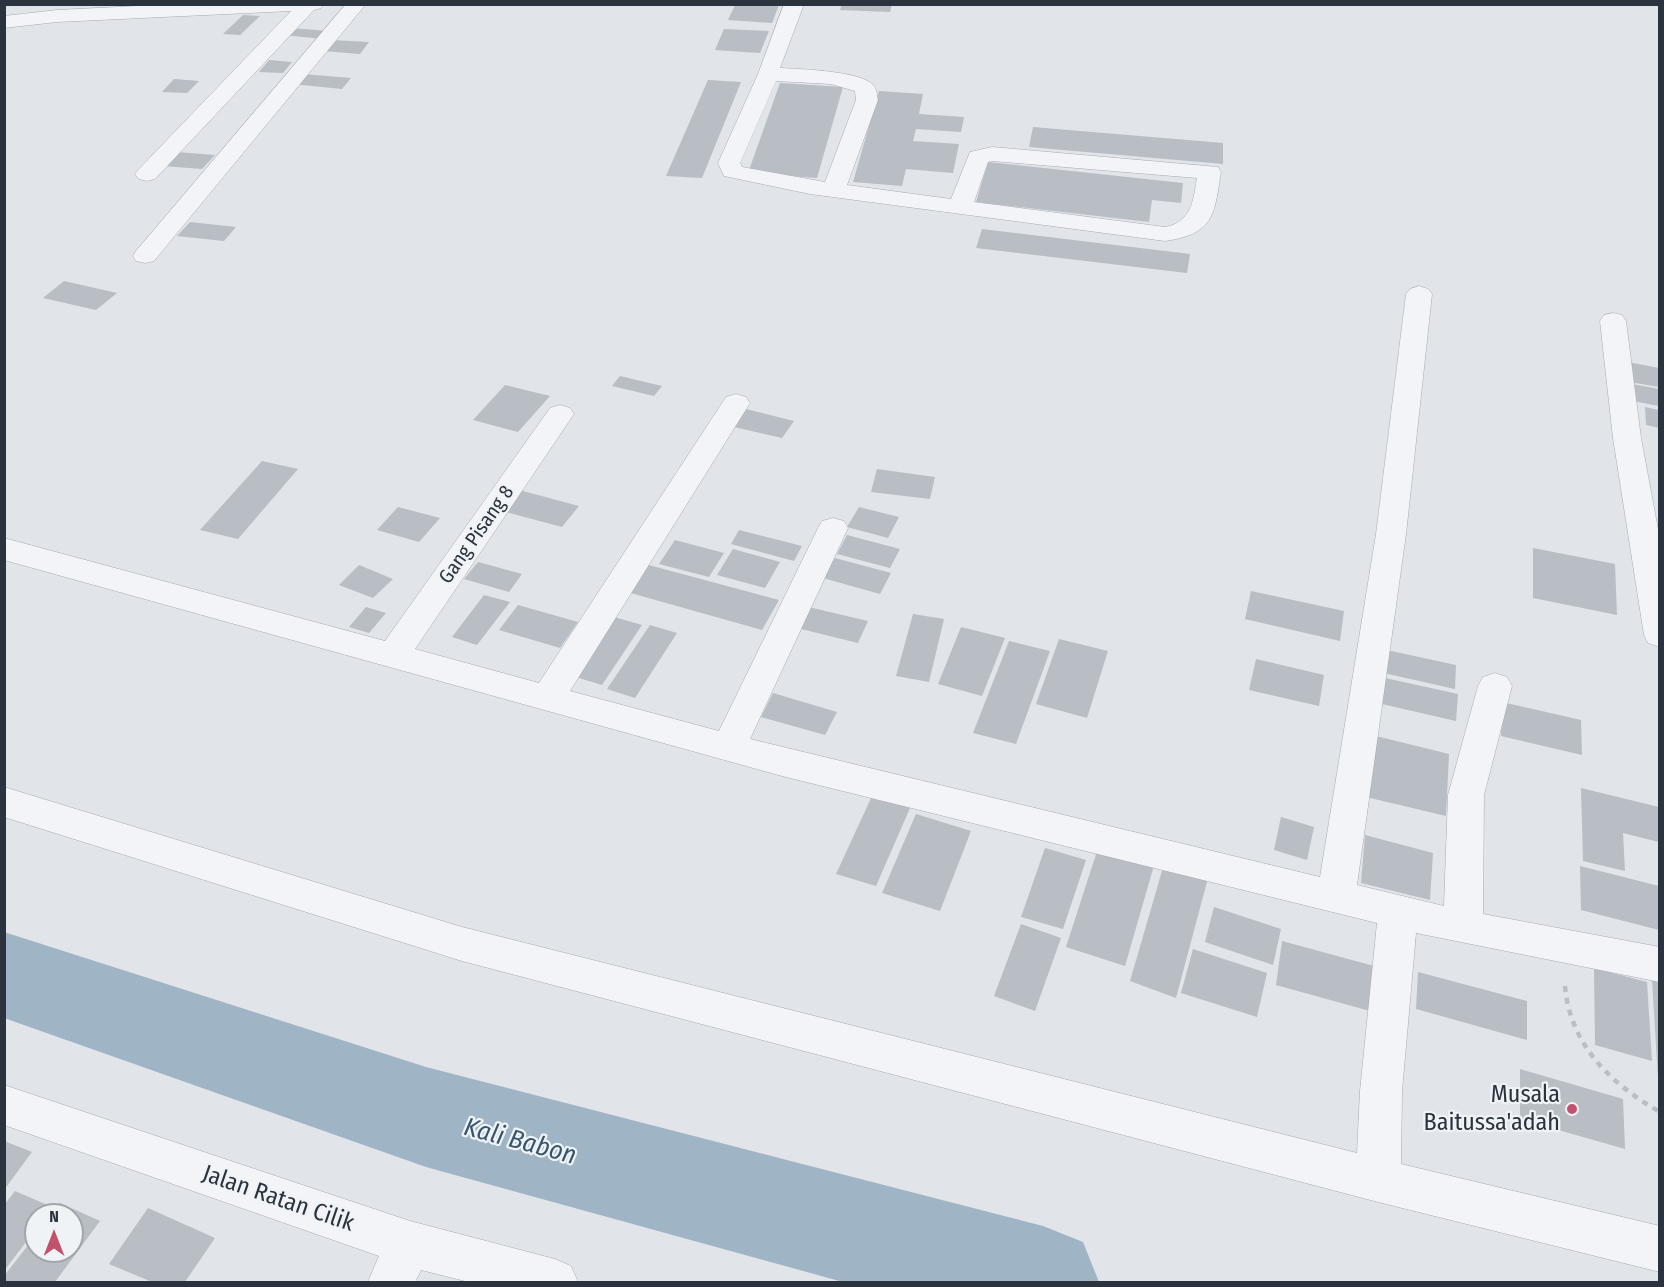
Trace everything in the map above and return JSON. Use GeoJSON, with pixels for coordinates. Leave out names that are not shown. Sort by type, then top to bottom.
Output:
{"type":"FeatureCollection","features":[{"type":"Feature","properties":{"kind":"street"},"geometry":{"type":"LineString","coordinates":[[4,22],[132,7],[314,4]]}},
{"type":"Feature","properties":{"kind":"street"},"geometry":{"type":"LineString","coordinates":[[145,256],[357,4]]}},
{"type":"Feature","properties":{"kind":"street"},"geometry":{"type":"LineString","coordinates":[[794,4],[768,74],[729,164],[732,171],[759,179],[834,190],[960,208],[1165,234],[1180,233],[1191,229],[1198,222],[1210,172],[992,153],[978,157],[960,208]]}},
{"type":"Feature","properties":{"kind":"street"},"geometry":{"type":"LineString","coordinates":[[147,174],[308,5]]}},
{"type":"Feature","properties":{"kind":"street"},"geometry":{"type":"LineString","coordinates":[[768,74],[835,79],[856,83],[865,88],[867,100],[834,190]]}},
{"type":"Feature","properties":{"kind":"street"},"geometry":{"type":"LineString","coordinates":[[1336,897],[1391,534],[1419,294]]}},
{"type":"Feature","properties":{"kind":"street"},"geometry":{"type":"LineString","coordinates":[[1613,321],[1628,449],[1659,635]]}},
{"type":"Feature","properties":{"kind":"street"},"geometry":{"type":"LineString","coordinates":[[548,697],[736,403]]}},
{"type":"Feature","properties":{"kind":"street","name":"Gang Pisang 8"},"geometry":{"type":"LineString","coordinates":[[393,655],[560,414]]}},
{"type":"Feature","properties":{"kind":"street"},"geometry":{"type":"LineString","coordinates":[[729,747],[833,528]]}},
{"type":"Feature","properties":{"kind":"street"},"geometry":{"type":"LineString","coordinates":[[4,549],[729,747],[1398,912],[1659,965]]}},
{"type":"Feature","properties":{"kind":"street"},"geometry":{"type":"LineString","coordinates":[[1463,926],[1466,795],[1496,686]]}},
{"type":"Feature","properties":{"kind":"street"},"geometry":{"type":"LineString","coordinates":[[4,802],[462,944],[1378,1180],[1659,1249]]}},
{"type":"Feature","properties":{"kind":"street"},"geometry":{"type":"LineString","coordinates":[[1378,1180],[1381,1092],[1398,912]]}},
{"type":"Feature","properties":{"kind":"street","name":"Jalan Ratan Cilik"},"geometry":{"type":"LineString","coordinates":[[4,1105],[401,1263],[555,1282]]}},
{"type":"Feature","properties":{"kind":"path"},"geometry":{"type":"LineString","coordinates":[[1565,946],[1568,1012],[1578,1033],[1594,1057],[1616,1081],[1659,1112]]}},
{"type":"Feature","properties":{"kind":"building"},"geometry":{"type":"Polygon","coordinates":[[[842,4],[892,4],[890,12],[840,10],[842,4]]]}},
{"type":"Feature","properties":{"kind":"building"},"geometry":{"type":"Polygon","coordinates":[[[735,5],[779,5],[772,23],[728,20],[735,5]]]}},
{"type":"Feature","properties":{"kind":"building"},"geometry":{"type":"Polygon","coordinates":[[[243,15],[260,16],[240,35],[223,34],[243,15]]]}},
{"type":"Feature","properties":{"kind":"building"},"geometry":{"type":"Polygon","coordinates":[[[290,28],[330,31],[323,39],[283,35],[290,28]]]}},
{"type":"Feature","properties":{"kind":"building"},"geometry":{"type":"Polygon","coordinates":[[[724,29],[769,31],[760,53],[715,50],[724,29]]]}},
{"type":"Feature","properties":{"kind":"building"},"geometry":{"type":"Polygon","coordinates":[[[332,40],[369,42],[360,54],[323,51],[332,40]]]}},
{"type":"Feature","properties":{"kind":"building"},"geometry":{"type":"Polygon","coordinates":[[[269,60],[292,62],[283,73],[259,72],[269,60]]]}},
{"type":"Feature","properties":{"kind":"building"},"geometry":{"type":"Polygon","coordinates":[[[302,74],[351,78],[342,89],[292,84],[302,74]]]}},
{"type":"Feature","properties":{"kind":"building"},"geometry":{"type":"Polygon","coordinates":[[[174,79],[199,81],[187,93],[162,92],[174,79]]]}},
{"type":"Feature","properties":{"kind":"building"},"geometry":{"type":"Polygon","coordinates":[[[708,80],[741,82],[702,178],[666,176],[708,80]]]}},
{"type":"Feature","properties":{"kind":"building"},"geometry":{"type":"Polygon","coordinates":[[[780,83],[843,87],[817,178],[748,173],[780,83]]]}},
{"type":"Feature","properties":{"kind":"building"},"geometry":{"type":"Polygon","coordinates":[[[879,91],[923,94],[919,114],[964,117],[961,132],[916,129],[913,141],[959,144],[953,173],[906,169],[902,186],[853,182],[879,91]]]}},
{"type":"Feature","properties":{"kind":"building"},"geometry":{"type":"Polygon","coordinates":[[[1033,127],[1223,143],[1223,164],[1029,147],[1033,127]]]}},
{"type":"Feature","properties":{"kind":"building"},"geometry":{"type":"Polygon","coordinates":[[[177,152],[215,155],[202,169],[163,166],[177,152]]]}},
{"type":"Feature","properties":{"kind":"building"},"geometry":{"type":"Polygon","coordinates":[[[988,162],[1183,183],[1181,203],[1152,200],[1149,222],[976,202],[988,162]]]}},
{"type":"Feature","properties":{"kind":"building"},"geometry":{"type":"Polygon","coordinates":[[[190,222],[236,227],[224,241],[177,236],[190,222]]]}},
{"type":"Feature","properties":{"kind":"building"},"geometry":{"type":"Polygon","coordinates":[[[982,229],[1190,254],[1187,273],[976,248],[982,229]]]}},
{"type":"Feature","properties":{"kind":"building"},"geometry":{"type":"Polygon","coordinates":[[[64,281],[117,293],[96,310],[43,298],[64,281]]]}},
{"type":"Feature","properties":{"kind":"building"},"geometry":{"type":"Polygon","coordinates":[[[1623,361],[1659,368],[1659,387],[1624,381],[1623,361]]]}},
{"type":"Feature","properties":{"kind":"building"},"geometry":{"type":"Polygon","coordinates":[[[620,376],[662,386],[654,396],[612,386],[620,376]]]}},
{"type":"Feature","properties":{"kind":"building"},"geometry":{"type":"Polygon","coordinates":[[[1632,384],[1659,389],[1659,406],[1633,401],[1632,384]]]}},
{"type":"Feature","properties":{"kind":"building"},"geometry":{"type":"Polygon","coordinates":[[[505,385],[550,396],[518,432],[473,420],[505,385]]]}},
{"type":"Feature","properties":{"kind":"building"},"geometry":{"type":"Polygon","coordinates":[[[1645,407],[1659,410],[1659,428],[1646,425],[1645,407]]]}},
{"type":"Feature","properties":{"kind":"building"},"geometry":{"type":"Polygon","coordinates":[[[746,409],[794,421],[782,438],[734,427],[746,409]]]}},
{"type":"Feature","properties":{"kind":"building"},"geometry":{"type":"Polygon","coordinates":[[[262,461],[298,469],[238,539],[200,530],[262,461]]]}},
{"type":"Feature","properties":{"kind":"building"},"geometry":{"type":"Polygon","coordinates":[[[877,469],[935,477],[930,499],[871,492],[877,469]]]}},
{"type":"Feature","properties":{"kind":"building"},"geometry":{"type":"Polygon","coordinates":[[[519,490],[579,506],[562,527],[502,511],[519,490]]]}},
{"type":"Feature","properties":{"kind":"building"},"geometry":{"type":"Polygon","coordinates":[[[398,507],[440,518],[419,542],[377,530],[398,507]]]}},
{"type":"Feature","properties":{"kind":"building"},"geometry":{"type":"Polygon","coordinates":[[[859,507],[899,517],[888,538],[847,527],[859,507]]]}},
{"type":"Feature","properties":{"kind":"building"},"geometry":{"type":"Polygon","coordinates":[[[739,530],[802,546],[794,561],[731,544],[739,530]]]}},
{"type":"Feature","properties":{"kind":"building"},"geometry":{"type":"Polygon","coordinates":[[[847,535],[900,549],[890,568],[837,554],[847,535]]]}},
{"type":"Feature","properties":{"kind":"building"},"geometry":{"type":"Polygon","coordinates":[[[675,540],[724,553],[709,577],[659,564],[675,540]]]}},
{"type":"Feature","properties":{"kind":"building"},"geometry":{"type":"Polygon","coordinates":[[[1533,548],[1615,564],[1617,615],[1533,598],[1533,548]]]}},
{"type":"Feature","properties":{"kind":"building"},"geometry":{"type":"Polygon","coordinates":[[[733,549],[780,562],[765,588],[717,575],[733,549]]]}},
{"type":"Feature","properties":{"kind":"building"},"geometry":{"type":"Polygon","coordinates":[[[835,558],[891,573],[880,594],[823,578],[835,558]]]}},
{"type":"Feature","properties":{"kind":"building"},"geometry":{"type":"Polygon","coordinates":[[[478,562],[522,574],[509,592],[464,579],[478,562]]]}},
{"type":"Feature","properties":{"kind":"building"},"geometry":{"type":"Polygon","coordinates":[[[645,564],[779,600],[762,630],[627,592],[645,564]]]}},
{"type":"Feature","properties":{"kind":"building"},"geometry":{"type":"Polygon","coordinates":[[[359,565],[393,579],[373,598],[339,585],[359,565]]]}},
{"type":"Feature","properties":{"kind":"building"},"geometry":{"type":"Polygon","coordinates":[[[1251,591],[1344,611],[1340,641],[1245,619],[1251,591]]]}},
{"type":"Feature","properties":{"kind":"building"},"geometry":{"type":"Polygon","coordinates":[[[484,595],[510,602],[477,645],[452,637],[484,595]]]}},
{"type":"Feature","properties":{"kind":"building"},"geometry":{"type":"Polygon","coordinates":[[[518,605],[578,622],[560,648],[499,630],[518,605]]]}},
{"type":"Feature","properties":{"kind":"building"},"geometry":{"type":"Polygon","coordinates":[[[804,606],[868,621],[858,643],[793,627],[804,606]]]}},
{"type":"Feature","properties":{"kind":"building"},"geometry":{"type":"Polygon","coordinates":[[[366,607],[386,613],[369,633],[349,627],[366,607]]]}},
{"type":"Feature","properties":{"kind":"building"},"geometry":{"type":"Polygon","coordinates":[[[913,614],[944,619],[929,682],[896,676],[913,614]]]}},
{"type":"Feature","properties":{"kind":"building"},"geometry":{"type":"Polygon","coordinates":[[[607,615],[642,625],[602,685],[566,674],[607,615]]]}},
{"type":"Feature","properties":{"kind":"building"},"geometry":{"type":"Polygon","coordinates":[[[650,625],[677,633],[635,698],[607,689],[650,625]]]}},
{"type":"Feature","properties":{"kind":"building"},"geometry":{"type":"Polygon","coordinates":[[[961,627],[1005,638],[982,696],[938,684],[961,627]]]}},
{"type":"Feature","properties":{"kind":"building"},"geometry":{"type":"Polygon","coordinates":[[[1059,639],[1108,651],[1087,718],[1036,704],[1059,639]]]}},
{"type":"Feature","properties":{"kind":"building"},"geometry":{"type":"Polygon","coordinates":[[[1009,641],[1050,651],[1016,744],[973,733],[1009,641]]]}},
{"type":"Feature","properties":{"kind":"building"},"geometry":{"type":"Polygon","coordinates":[[[1382,649],[1456,665],[1455,689],[1379,672],[1382,649]]]}},
{"type":"Feature","properties":{"kind":"building"},"geometry":{"type":"Polygon","coordinates":[[[1256,659],[1324,675],[1319,706],[1249,690],[1256,659]]]}},
{"type":"Feature","properties":{"kind":"building"},"geometry":{"type":"Polygon","coordinates":[[[1376,676],[1458,694],[1456,721],[1373,702],[1376,676]]]}},
{"type":"Feature","properties":{"kind":"building"},"geometry":{"type":"Polygon","coordinates":[[[773,693],[837,712],[825,735],[761,717],[773,693]]]}},
{"type":"Feature","properties":{"kind":"building"},"geometry":{"type":"Polygon","coordinates":[[[1502,702],[1581,720],[1582,755],[1501,736],[1502,702]]]}},
{"type":"Feature","properties":{"kind":"building"},"geometry":{"type":"Polygon","coordinates":[[[1372,735],[1449,754],[1446,816],[1366,797],[1372,735]]]}},
{"type":"Feature","properties":{"kind":"building"},"geometry":{"type":"Polygon","coordinates":[[[1581,788],[1659,807],[1659,842],[1623,833],[1625,871],[1583,861],[1581,788]]]}},
{"type":"Feature","properties":{"kind":"building"},"geometry":{"type":"Polygon","coordinates":[[[872,796],[910,808],[876,886],[836,874],[872,796]]]}},
{"type":"Feature","properties":{"kind":"building"},"geometry":{"type":"Polygon","coordinates":[[[916,814],[971,831],[940,911],[882,893],[916,814]]]}},
{"type":"Feature","properties":{"kind":"building"},"geometry":{"type":"Polygon","coordinates":[[[1281,817],[1314,827],[1307,860],[1274,850],[1281,817]]]}},
{"type":"Feature","properties":{"kind":"building"},"geometry":{"type":"Polygon","coordinates":[[[1365,835],[1433,853],[1430,900],[1361,883],[1365,835]]]}},
{"type":"Feature","properties":{"kind":"building"},"geometry":{"type":"Polygon","coordinates":[[[1099,845],[1155,862],[1125,966],[1066,947],[1099,845]]]}},
{"type":"Feature","properties":{"kind":"building"},"geometry":{"type":"Polygon","coordinates":[[[1045,848],[1086,860],[1063,929],[1021,917],[1045,848]]]}},
{"type":"Feature","properties":{"kind":"building"},"geometry":{"type":"Polygon","coordinates":[[[1164,864],[1208,878],[1176,998],[1130,981],[1164,864]]]}},
{"type":"Feature","properties":{"kind":"building"},"geometry":{"type":"Polygon","coordinates":[[[1580,866],[1659,886],[1659,930],[1581,910],[1580,866]]]}},
{"type":"Feature","properties":{"kind":"building"},"geometry":{"type":"Polygon","coordinates":[[[1214,907],[1281,929],[1273,965],[1205,942],[1214,907]]]}},
{"type":"Feature","properties":{"kind":"building"},"geometry":{"type":"Polygon","coordinates":[[[1021,924],[1061,938],[1035,1011],[994,996],[1021,924]]]}},
{"type":"Feature","properties":{"kind":"building"},"geometry":{"type":"Polygon","coordinates":[[[1282,941],[1374,966],[1370,1011],[1276,985],[1282,941]]]}},
{"type":"Feature","properties":{"kind":"building"},"geometry":{"type":"Polygon","coordinates":[[[1193,949],[1267,973],[1257,1017],[1181,993],[1193,949]]]}},
{"type":"Feature","properties":{"kind":"building"},"geometry":{"type":"Polygon","coordinates":[[[1594,968],[1647,982],[1652,1061],[1595,1045],[1594,968]]]}},
{"type":"Feature","properties":{"kind":"building"},"geometry":{"type":"Polygon","coordinates":[[[1418,972],[1527,1001],[1527,1040],[1416,1009],[1418,972]]]}},
{"type":"Feature","properties":{"kind":"building"},"geometry":{"type":"Polygon","coordinates":[[[1652,980],[1659,982],[1659,1078],[1658,1078],[1652,980]]]}},
{"type":"Feature","properties":{"kind":"building","name":"Musala Baitussa'adah"},"geometry":{"type":"Polygon","coordinates":[[[1520,1069],[1623,1099],[1625,1149],[1520,1119],[1520,1069]]]}},
{"type":"Feature","properties":{"kind":"building"},"geometry":{"type":"Polygon","coordinates":[[[4,1141],[32,1152],[4,1190],[4,1141]]]}},
{"type":"Feature","properties":{"kind":"building"},"geometry":{"type":"Polygon","coordinates":[[[15,1191],[43,1203],[24,1203],[24,1245],[4,1271],[4,1205],[15,1191]]]}},
{"type":"Feature","properties":{"kind":"building"},"geometry":{"type":"Polygon","coordinates":[[[148,1208],[215,1238],[185,1282],[152,1282],[109,1264],[148,1208]]]}},
{"type":"Feature","properties":{"kind":"building"},"geometry":{"type":"Polygon","coordinates":[[[84,1214],[100,1221],[84,1243],[84,1214]]]}},
{"type":"Feature","properties":{"kind":"building"},"geometry":{"type":"Polygon","coordinates":[[[24,1250],[24,1263],[69,1263],[55,1282],[4,1282],[4,1276],[24,1250]]]}},
{"type":"Feature","properties":{"kind":"waterway","name":"Kali Babon"},"geometry":{"type":"LineString","coordinates":[[4,975],[426,1117],[1043,1282]]}},
{"type":"Feature","properties":{"kind":"place","name":"Musala Baitussa'adah"},"geometry":{"type":"Point","coordinates":[1572,1109]}}]}
